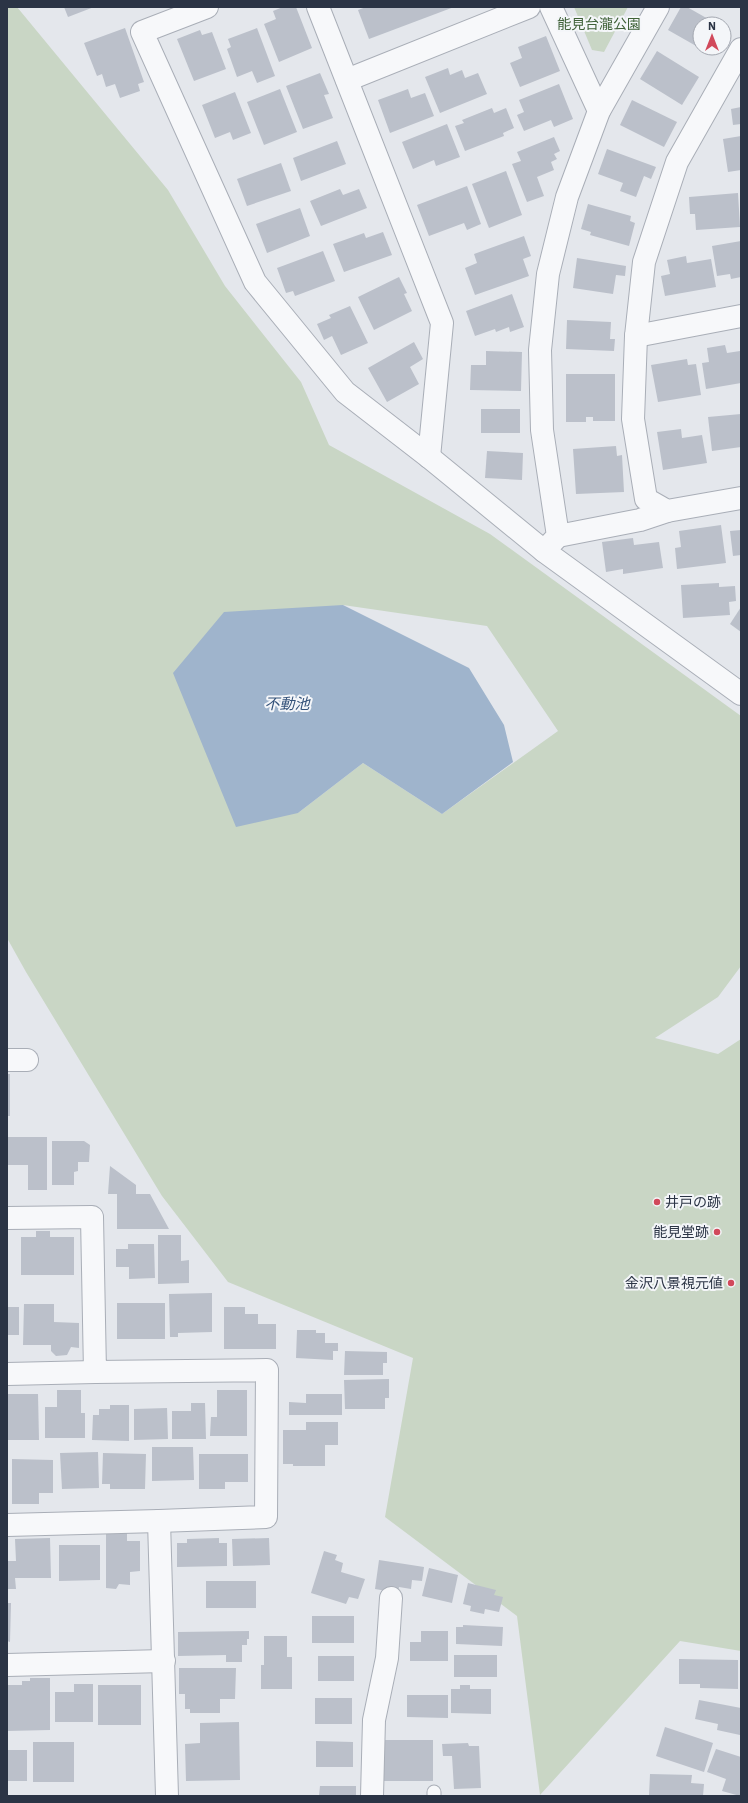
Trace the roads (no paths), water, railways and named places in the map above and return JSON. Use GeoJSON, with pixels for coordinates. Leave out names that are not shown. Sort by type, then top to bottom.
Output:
{"type":"FeatureCollection","features":[{"type":"Feature","properties":{"kind":"street"},"geometry":{"type":"LineString","coordinates":[[207,7],[142,32],[255,282],[345,392],[429,457],[551,543],[741,694]]}},
{"type":"Feature","properties":{"kind":"street"},"geometry":{"type":"LineString","coordinates":[[318,7],[442,323],[429,457]]}},
{"type":"Feature","properties":{"kind":"street"},"geometry":{"type":"LineString","coordinates":[[347,80],[529,7]]}},
{"type":"Feature","properties":{"kind":"street"},"geometry":{"type":"LineString","coordinates":[[551,7],[599,111]]}},
{"type":"Feature","properties":{"kind":"street"},"geometry":{"type":"LineString","coordinates":[[551,543],[542,430],[541,342],[550,266],[567,197],[599,111],[658,7]]}},
{"type":"Feature","properties":{"kind":"street"},"geometry":{"type":"LineString","coordinates":[[667,511],[646,499],[633,419],[636,336],[644,262],[676,162],[741,49]]}},
{"type":"Feature","properties":{"kind":"street"},"geometry":{"type":"LineString","coordinates":[[636,336],[741,316]]}},
{"type":"Feature","properties":{"kind":"street"},"geometry":{"type":"LineString","coordinates":[[551,543],[640,520],[667,511],[741,498]]}},
{"type":"Feature","properties":{"kind":"street"},"geometry":{"type":"LineString","coordinates":[[7,1218],[92,1217],[95,1372]]}},
{"type":"Feature","properties":{"kind":"street"},"geometry":{"type":"LineString","coordinates":[[7,1374],[267,1370],[266,1517],[159,1522],[7,1524]]}},
{"type":"Feature","properties":{"kind":"street"},"geometry":{"type":"LineString","coordinates":[[159,1522],[167,1796]]}},
{"type":"Feature","properties":{"kind":"street"},"geometry":{"type":"LineString","coordinates":[[372,1796],[374,1720],[387,1658],[390,1598]]}},
{"type":"Feature","properties":{"kind":"street"},"geometry":{"type":"LineString","coordinates":[[7,1666],[164,1661]]}},
{"type":"Feature","properties":{"kind":"water","name":"不動池"},"geometry":{"type":"Polygon","coordinates":[[[343,605],[469,668],[504,725],[513,762],[442,814],[363,763],[298,813],[236,827],[173,673],[224,612],[343,605]]]}},
{"type":"Feature","properties":{"kind":"place","name":"井戸の跡"},"geometry":{"type":"Point","coordinates":[657,1202]}},
{"type":"Feature","properties":{"kind":"place","name":"能見堂跡"},"geometry":{"type":"Point","coordinates":[717,1232]}},
{"type":"Feature","properties":{"kind":"place","name":"金沢八景視元値"},"geometry":{"type":"Point","coordinates":[731,1283]}},
{"type":"Feature","properties":{"kind":"park label","name":"能見台瀧公園"},"geometry":{"type":"Point","coordinates":[599,24]}}]}
